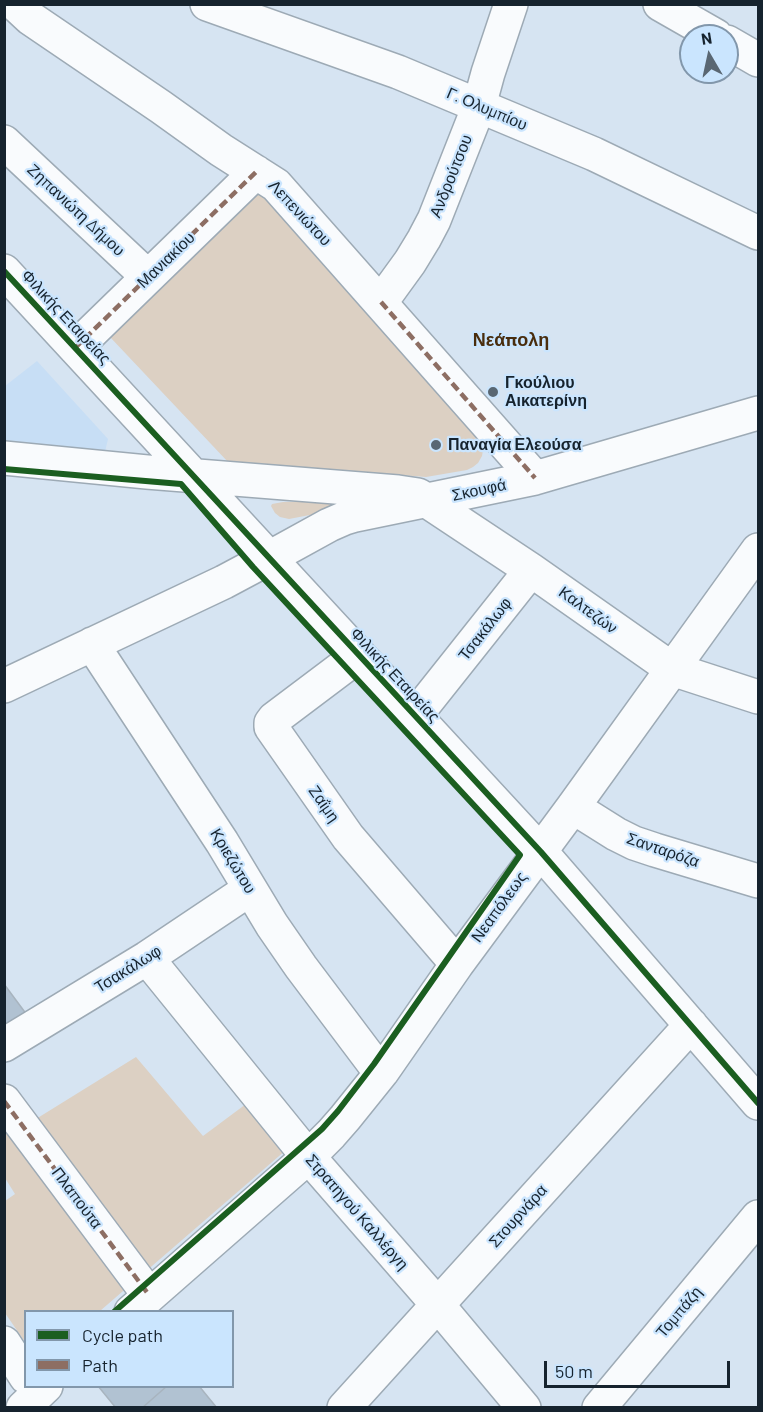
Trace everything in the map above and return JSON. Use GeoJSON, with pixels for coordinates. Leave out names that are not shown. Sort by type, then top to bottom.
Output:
{"type":"FeatureCollection","features":[{"type":"Feature","properties":{"kind":"street","name":"Λεπενιώτου"},"geometry":{"type":"LineString","coordinates":[[15,4],[30,18],[221,150],[276,184],[535,478]]}},
{"type":"Feature","properties":{"kind":"street","name":"Γ. Ολυμπίου"},"geometry":{"type":"LineString","coordinates":[[207,4],[398,72],[594,154],[759,233]]}},
{"type":"Feature","properties":{"kind":"street","name":"Ανδρούτσου"},"geometry":{"type":"LineString","coordinates":[[381,302],[424,239],[434,220],[479,106],[511,4]]}},
{"type":"Feature","properties":{"kind":"street"},"geometry":{"type":"LineString","coordinates":[[660,4],[695,24]]}},
{"type":"Feature","properties":{"kind":"street"},"geometry":{"type":"LineString","coordinates":[[739,49],[759,60]]}},
{"type":"Feature","properties":{"kind":"street","name":"Ζηπανιώτη Δήμου"},"geometry":{"type":"LineString","coordinates":[[4,142],[148,277]]}},
{"type":"Feature","properties":{"kind":"street","name":"Μανιακίου"},"geometry":{"type":"LineString","coordinates":[[75,348],[256,172]]}},
{"type":"Feature","properties":{"kind":"street","name":"Φιλικής Εταιρείας"},"geometry":{"type":"LineString","coordinates":[[4,271],[541,852],[759,1103]]}},
{"type":"Feature","properties":{"kind":"street","name":"Σκουφά"},"geometry":{"type":"LineString","coordinates":[[4,458],[398,492],[418,495],[429,501],[535,478],[759,413]]}},
{"type":"Feature","properties":{"kind":"street"},"geometry":{"type":"LineString","coordinates":[[4,686],[269,558],[329,525],[355,515],[429,501]]}},
{"type":"Feature","properties":{"kind":"street","name":"Καλτεζών"},"geometry":{"type":"LineString","coordinates":[[429,501],[672,669],[759,697]]}},
{"type":"Feature","properties":{"kind":"street","name":"Νεαπόλεως"},"geometry":{"type":"LineString","coordinates":[[140,1303],[308,1156],[338,1126],[382,1072],[457,964],[541,852],[759,550]]}},
{"type":"Feature","properties":{"kind":"street","name":"Τσακάλωφ"},"geometry":{"type":"LineString","coordinates":[[415,716],[531,570]]}},
{"type":"Feature","properties":{"kind":"street","name":"Κριεζώτου"},"geometry":{"type":"LineString","coordinates":[[92,644],[301,967],[382,1072]]}},
{"type":"Feature","properties":{"kind":"street","name":"Ζαΐμη"},"geometry":{"type":"LineString","coordinates":[[359,655],[274,719],[271,727],[348,837],[457,964]]}},
{"type":"Feature","properties":{"kind":"street","name":"Σανταρόζα"},"geometry":{"type":"LineString","coordinates":[[573,807],[634,843],[759,880]]}},
{"type":"Feature","properties":{"kind":"street","name":"Τσακάλωφ"},"geometry":{"type":"LineString","coordinates":[[4,1045],[147,958],[250,889]]}},
{"type":"Feature","properties":{"kind":"street","name":"Στρατηγού Καλλέργη"},"geometry":{"type":"LineString","coordinates":[[147,958],[308,1156],[524,1407]]}},
{"type":"Feature","properties":{"kind":"street","name":"Στουρνάρα"},"geometry":{"type":"LineString","coordinates":[[344,1407],[691,1025]]}},
{"type":"Feature","properties":{"kind":"street","name":"Πλαπούτα"},"geometry":{"type":"LineString","coordinates":[[4,1101],[140,1303]]}},
{"type":"Feature","properties":{"kind":"street","name":"Τομπάζη"},"geometry":{"type":"LineString","coordinates":[[599,1407],[759,1217]]}},
{"type":"Feature","properties":{"kind":"street"},"geometry":{"type":"LineString","coordinates":[[4,1343],[24,1374]]}},
{"type":"Feature","properties":{"kind":"shaded area"},"geometry":{"type":"Polygon","coordinates":[[[261,188],[484,444],[482,456],[473,467],[426,477],[228,462],[110,337],[261,188]]]}},
{"type":"Feature","properties":{"kind":"shaded area"},"geometry":{"type":"Polygon","coordinates":[[[37,361],[108,439],[105,452],[5,445],[5,386],[37,361]]]}},
{"type":"Feature","properties":{"kind":"shaded area"},"geometry":{"type":"Polygon","coordinates":[[[283,502],[342,503],[341,509],[289,519],[280,517],[271,506],[283,502]]]}},
{"type":"Feature","properties":{"kind":"shaded area"},"geometry":{"type":"Polygon","coordinates":[[[136,1057],[203,1136],[246,1104],[286,1150],[101,1310],[24,1310],[24,1341],[5,1313],[5,1201],[15,1194],[5,1178],[4,1120],[15,1132],[136,1057]]]}},
{"type":"Feature","properties":{"kind":"building"},"geometry":{"type":"Polygon","coordinates":[[[4,984],[27,1015],[4,1030],[4,984]]]}},
{"type":"Feature","properties":{"kind":"building"},"geometry":{"type":"Polygon","coordinates":[[[100,1388],[165,1388],[142,1408],[116,1408],[100,1388]]]}},
{"type":"Feature","properties":{"kind":"building"},"geometry":{"type":"Polygon","coordinates":[[[165,1388],[201,1388],[217,1408],[142,1408],[165,1388]]]}},
{"type":"Feature","properties":{"kind":"marked path"},"geometry":{"type":"LineString","coordinates":[[75,348],[256,172]]}},
{"type":"Feature","properties":{"kind":"marked path"},"geometry":{"type":"LineString","coordinates":[[381,302],[535,478]]}},
{"type":"Feature","properties":{"kind":"marked path"},"geometry":{"type":"LineString","coordinates":[[4,1101],[149,1295]]}},
{"type":"Feature","properties":{"kind":"cycle path"},"geometry":{"type":"LineString","coordinates":[[4,271],[541,852],[758,1103]]}},
{"type":"Feature","properties":{"kind":"cycle path"},"geometry":{"type":"LineString","coordinates":[[4,469],[181,484],[253,567],[520,855],[374,1064],[338,1111],[322,1129],[116,1310]]}},
{"type":"Feature","properties":{"kind":"place","name":"Γκούλιου Αικατερίνη"},"geometry":{"type":"Point","coordinates":[493,392]}},
{"type":"Feature","properties":{"kind":"place","name":"Παναγία Ελεούσα"},"geometry":{"type":"Point","coordinates":[436,445]}},
{"type":"Feature","properties":{"kind":"district","name":"Νεάπολη"},"geometry":{"type":"Point","coordinates":[511,340]}}]}
